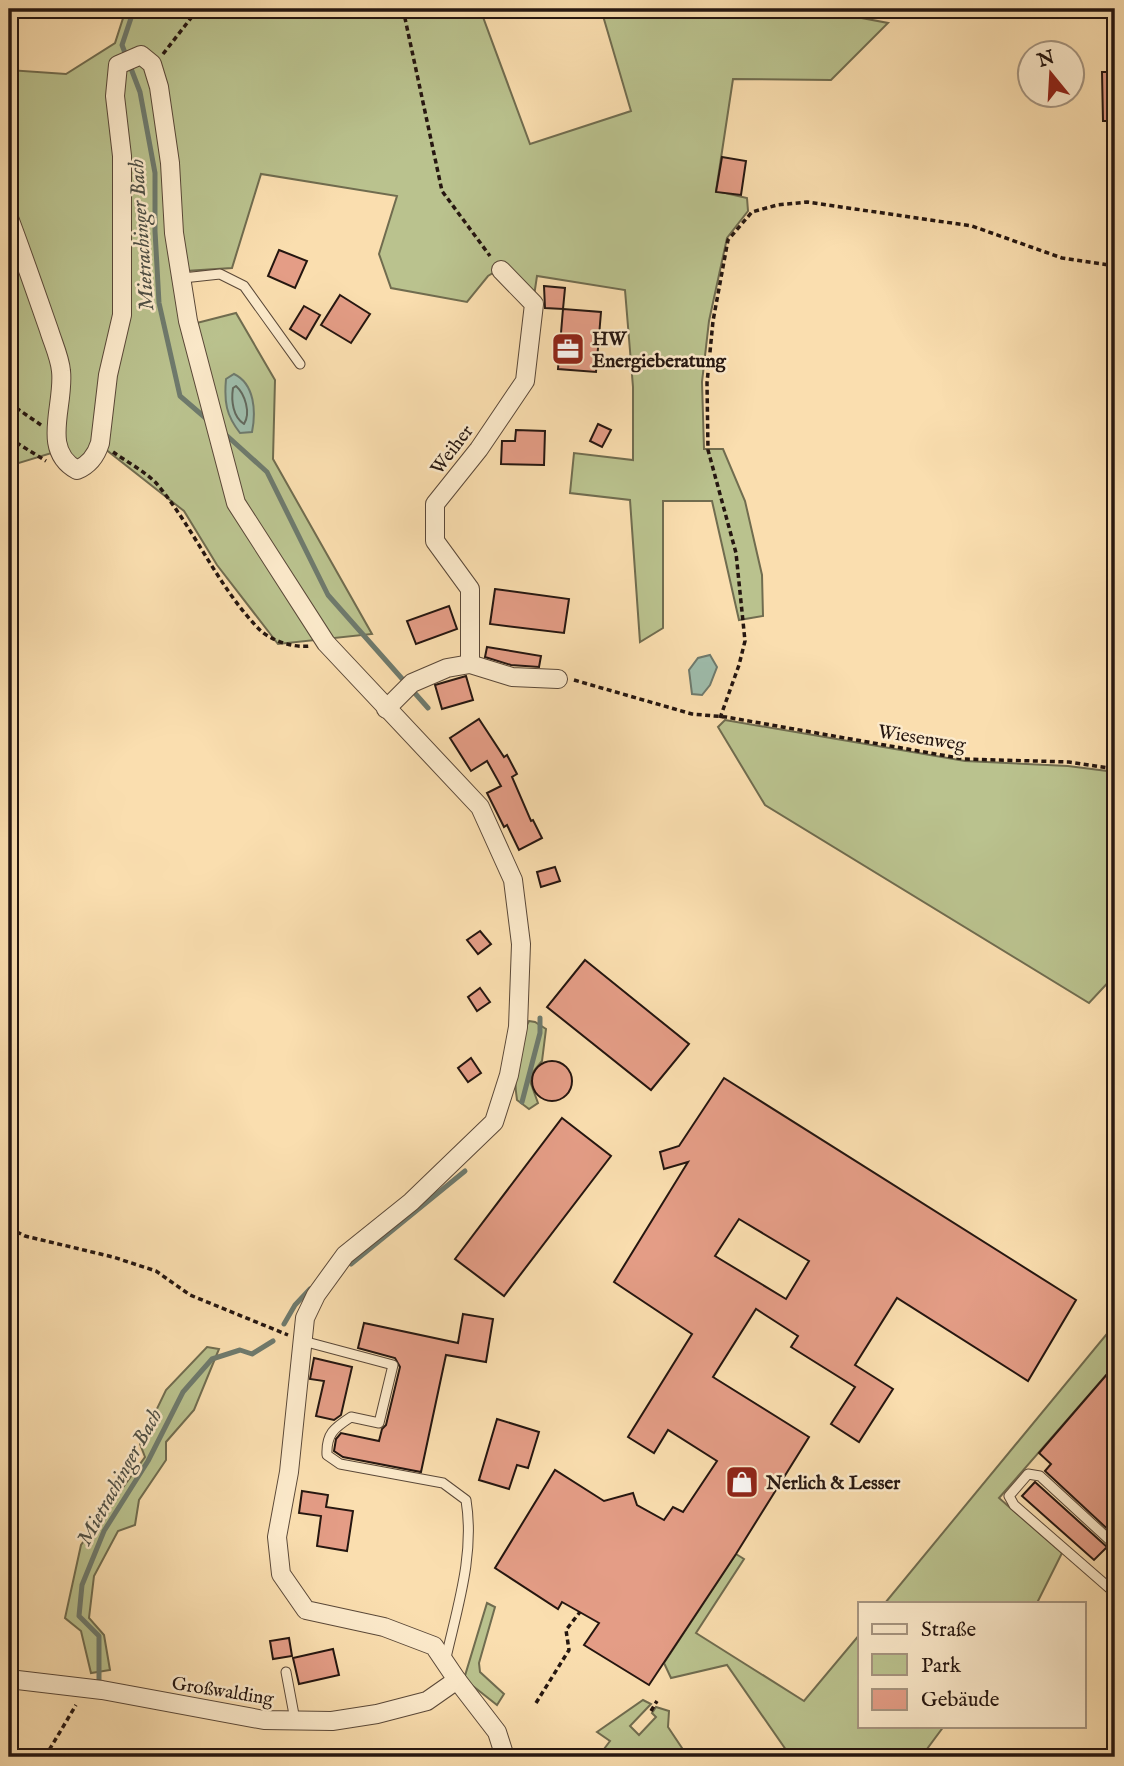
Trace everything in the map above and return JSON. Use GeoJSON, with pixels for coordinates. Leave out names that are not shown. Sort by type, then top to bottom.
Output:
{"type":"FeatureCollection","features":[{"type":"Feature","properties":{"kind":"street"},"geometry":{"type":"LineString","coordinates":[[9,218],[61,370],[60,407],[55,433],[58,450],[65,464],[76,470],[86,466],[97,452],[100,443],[108,374],[122,316],[122,156],[115,96],[118,65],[146,60],[161,100],[170,163],[174,233],[188,321],[236,503],[326,643],[480,807],[513,880],[521,944],[518,1027],[509,1075],[494,1122],[411,1202],[345,1255],[316,1295],[305,1318],[289,1472],[277,1537],[281,1574],[306,1611],[384,1627],[434,1646],[497,1732],[505,1757]]}},
{"type":"Feature","properties":{"kind":"street","name":"Weiher"},"geometry":{"type":"LineString","coordinates":[[470,664],[470,589],[435,541],[435,505],[479,449],[524,381],[534,304],[501,270]]}},
{"type":"Feature","properties":{"kind":"street"},"geometry":{"type":"LineString","coordinates":[[386,709],[406,688],[447,668],[470,664],[512,677],[558,678]]}},
{"type":"Feature","properties":{"kind":"street","name":"Großwalding"},"geometry":{"type":"LineString","coordinates":[[9,1679],[86,1688],[264,1720],[332,1721],[377,1714],[426,1701],[457,1680]]}},
{"type":"Feature","properties":{"kind":"lane"},"geometry":{"type":"LineString","coordinates":[[183,278],[220,274],[244,286],[300,364]]}},
{"type":"Feature","properties":{"kind":"lane"},"geometry":{"type":"LineString","coordinates":[[303,1341],[393,1365],[379,1423],[351,1417],[334,1428],[326,1443],[327,1455],[340,1464],[443,1483],[466,1500],[470,1524],[464,1585],[445,1663]]}},
{"type":"Feature","properties":{"kind":"lane"},"geometry":{"type":"LineString","coordinates":[[1115,1545],[1040,1476],[1028,1474],[1009,1496],[1013,1505],[1115,1593]]}},
{"type":"Feature","properties":{"kind":"lane"},"geometry":{"type":"LineString","coordinates":[[286,1672],[295,1720]]}},
{"type":"Feature","properties":{"kind":"path"},"geometry":{"type":"LineString","coordinates":[[146,60],[168,50],[198,9]]}},
{"type":"Feature","properties":{"kind":"path"},"geometry":{"type":"LineString","coordinates":[[403,9],[442,191],[501,270]]}},
{"type":"Feature","properties":{"kind":"path"},"geometry":{"type":"LineString","coordinates":[[558,678],[720,718],[745,641],[736,553],[708,450],[707,383],[713,321],[728,240],[752,212],[777,205],[807,202],[972,226],[1062,258],[1115,266]]}},
{"type":"Feature","properties":{"kind":"path"},"geometry":{"type":"LineString","coordinates":[[9,403],[55,433]]}},
{"type":"Feature","properties":{"kind":"path"},"geometry":{"type":"LineString","coordinates":[[9,438],[42,461],[65,464]]}},
{"type":"Feature","properties":{"kind":"path"},"geometry":{"type":"LineString","coordinates":[[100,443],[156,483],[230,592],[261,631],[279,642],[301,647],[326,643]]}},
{"type":"Feature","properties":{"kind":"path","name":"Wiesenweg"},"geometry":{"type":"LineString","coordinates":[[720,718],[964,758],[1069,762],[1115,769]]}},
{"type":"Feature","properties":{"kind":"path"},"geometry":{"type":"LineString","coordinates":[[9,1228],[24,1236],[113,1257],[156,1271],[190,1295],[303,1341]]}},
{"type":"Feature","properties":{"kind":"path"},"geometry":{"type":"LineString","coordinates":[[536,1703],[569,1650],[566,1630],[580,1612]]}},
{"type":"Feature","properties":{"kind":"path"},"geometry":{"type":"LineString","coordinates":[[45,1757],[86,1688]]}},
{"type":"Feature","properties":{"kind":"path"},"geometry":{"type":"LineString","coordinates":[[651,1711],[657,1701]]}},
{"type":"Feature","properties":{"kind":"green space"},"geometry":{"type":"Polygon","coordinates":[[[126,9],[480,9],[530,144],[631,111],[601,9],[814,9],[888,23],[831,80],[733,79],[716,191],[747,198],[748,211],[727,238],[709,321],[702,382],[704,449],[723,449],[745,501],[762,575],[763,616],[739,620],[712,501],[663,501],[663,628],[640,642],[630,500],[570,493],[574,453],[633,460],[633,387],[625,290],[537,276],[534,296],[506,265],[488,276],[467,302],[391,288],[379,254],[397,196],[261,174],[232,268],[186,271],[189,325],[236,313],[275,380],[273,459],[372,634],[278,644],[217,565],[184,511],[100,445],[87,467],[58,451],[9,466],[9,70],[66,74],[115,43],[126,9]]]}},
{"type":"Feature","properties":{"kind":"green space"},"geometry":{"type":"Polygon","coordinates":[[[725,720],[965,761],[1068,766],[1115,772],[1115,975],[1089,1003],[765,805],[718,727],[725,720]]]}},
{"type":"Feature","properties":{"kind":"green space"},"geometry":{"type":"Polygon","coordinates":[[[529,1021],[546,1029],[542,1061],[530,1081],[538,1103],[529,1109],[517,1100],[515,1080],[518,1049],[529,1021]]]}},
{"type":"Feature","properties":{"kind":"green space"},"geometry":{"type":"Polygon","coordinates":[[[1115,1324],[1115,1365],[999,1498],[1062,1553],[1038,1602],[886,1602],[1115,1324]]]}},
{"type":"Feature","properties":{"kind":"green space"},"geometry":{"type":"Polygon","coordinates":[[[207,1347],[219,1349],[194,1410],[166,1442],[166,1460],[139,1500],[135,1525],[118,1531],[94,1576],[89,1618],[104,1635],[110,1670],[91,1673],[81,1631],[65,1618],[81,1545],[145,1457],[140,1444],[166,1390],[207,1347]]]}},
{"type":"Feature","properties":{"kind":"green space"},"geometry":{"type":"Polygon","coordinates":[[[736,1554],[744,1559],[696,1633],[804,1701],[858,1636],[858,1728],[943,1728],[921,1757],[851,1757],[827,1751],[825,1757],[791,1757],[727,1665],[671,1678],[664,1663],[736,1554]]]}},
{"type":"Feature","properties":{"kind":"green space"},"geometry":{"type":"Polygon","coordinates":[[[487,1603],[495,1607],[479,1663],[480,1672],[504,1694],[497,1705],[464,1679],[487,1603]]]}},
{"type":"Feature","properties":{"kind":"green space"},"geometry":{"type":"Polygon","coordinates":[[[643,1700],[651,1704],[630,1726],[639,1735],[656,1717],[652,1713],[656,1707],[669,1711],[668,1727],[688,1757],[598,1757],[610,1741],[597,1732],[643,1700]]]}},
{"type":"Feature","properties":{"kind":"water"},"geometry":{"type":"Polygon","coordinates":[[[234,374],[250,391],[254,407],[252,432],[240,433],[229,414],[225,395],[226,379],[234,374]]]}},
{"type":"Feature","properties":{"kind":"water"},"geometry":{"type":"Polygon","coordinates":[[[710,655],[717,667],[710,685],[702,695],[692,694],[689,670],[698,658],[710,655]]]}},
{"type":"Feature","properties":{"kind":"building"},"geometry":{"type":"Polygon","coordinates":[[[1102,72],[1115,72],[1115,121],[1103,121],[1102,72]]]}},
{"type":"Feature","properties":{"kind":"building"},"geometry":{"type":"Polygon","coordinates":[[[722,157],[746,161],[741,195],[716,192],[722,157]]]}},
{"type":"Feature","properties":{"kind":"building"},"geometry":{"type":"Polygon","coordinates":[[[279,250],[307,261],[295,288],[268,276],[279,250]]]}},
{"type":"Feature","properties":{"kind":"building"},"geometry":{"type":"Polygon","coordinates":[[[544,286],[565,288],[563,309],[545,308],[544,286]]]}},
{"type":"Feature","properties":{"kind":"building"},"geometry":{"type":"Polygon","coordinates":[[[340,295],[370,314],[351,343],[321,325],[340,295]]]}},
{"type":"Feature","properties":{"kind":"building"},"geometry":{"type":"Polygon","coordinates":[[[304,306],[320,315],[306,339],[290,329],[304,306]]]}},
{"type":"Feature","properties":{"kind":"building"},"geometry":{"type":"Polygon","coordinates":[[[563,309],[601,312],[596,372],[558,369],[563,309]]]}},
{"type":"Feature","properties":{"kind":"building"},"geometry":{"type":"Polygon","coordinates":[[[598,424],[611,430],[602,447],[590,441],[598,424]]]}},
{"type":"Feature","properties":{"kind":"building"},"geometry":{"type":"Polygon","coordinates":[[[516,430],[545,431],[544,465],[501,464],[502,441],[515,441],[516,430]]]}},
{"type":"Feature","properties":{"kind":"building"},"geometry":{"type":"Polygon","coordinates":[[[495,589],[569,599],[564,633],[490,624],[495,589]]]}},
{"type":"Feature","properties":{"kind":"building"},"geometry":{"type":"Polygon","coordinates":[[[449,606],[457,629],[416,644],[407,621],[449,606]]]}},
{"type":"Feature","properties":{"kind":"building"},"geometry":{"type":"Polygon","coordinates":[[[487,647],[541,656],[539,667],[511,665],[485,657],[487,647]]]}},
{"type":"Feature","properties":{"kind":"building"},"geometry":{"type":"Polygon","coordinates":[[[466,676],[473,700],[442,709],[435,685],[466,676]]]}},
{"type":"Feature","properties":{"kind":"building"},"geometry":{"type":"Polygon","coordinates":[[[479,719],[504,757],[507,755],[517,774],[512,777],[531,821],[533,820],[542,838],[519,850],[487,793],[501,786],[487,761],[471,771],[450,738],[479,719]]]}},
{"type":"Feature","properties":{"kind":"building"},"geometry":{"type":"Polygon","coordinates":[[[555,867],[560,881],[541,887],[537,872],[555,867]]]}},
{"type":"Feature","properties":{"kind":"building"},"geometry":{"type":"Polygon","coordinates":[[[480,931],[491,944],[478,954],[467,940],[480,931]]]}},
{"type":"Feature","properties":{"kind":"building"},"geometry":{"type":"Polygon","coordinates":[[[585,960],[689,1044],[651,1090],[547,1007],[585,960]]]}},
{"type":"Feature","properties":{"kind":"building"},"geometry":{"type":"Polygon","coordinates":[[[480,988],[490,1002],[477,1011],[468,997],[480,988]]]}},
{"type":"Feature","properties":{"kind":"building"},"geometry":{"type":"Polygon","coordinates":[[[471,1058],[481,1073],[468,1082],[458,1068],[471,1058]]]}},
{"type":"Feature","properties":{"kind":"building"},"geometry":{"type":"Polygon","coordinates":[[[552,1061],[560,1062],[566,1067],[571,1073],[571,1089],[566,1095],[560,1100],[552,1101],[544,1100],[538,1095],[533,1089],[532,1081],[533,1073],[538,1067],[544,1062],[552,1061]]]}},
{"type":"Feature","properties":{"kind":"building"},"geometry":{"type":"Polygon","coordinates":[[[724,1078],[1076,1300],[1028,1381],[897,1298],[855,1365],[893,1389],[859,1442],[831,1424],[855,1387],[791,1347],[798,1336],[756,1309],[713,1377],[809,1437],[649,1685],[584,1645],[599,1623],[562,1602],[558,1609],[495,1568],[555,1470],[604,1501],[633,1493],[637,1505],[664,1520],[673,1507],[683,1512],[717,1461],[668,1430],[654,1453],[628,1437],[692,1334],[614,1282],[688,1162],[664,1169],[660,1152],[679,1146],[724,1078]],[[739,1219],[715,1256],[786,1299],[809,1261],[739,1219]]]}},
{"type":"Feature","properties":{"kind":"building"},"geometry":{"type":"Polygon","coordinates":[[[562,1118],[611,1156],[504,1296],[455,1259],[562,1118]]]}},
{"type":"Feature","properties":{"kind":"building"},"geometry":{"type":"Polygon","coordinates":[[[463,1314],[493,1319],[486,1362],[446,1355],[421,1472],[343,1457],[334,1451],[336,1439],[341,1433],[379,1441],[386,1425],[400,1367],[395,1358],[358,1348],[364,1323],[458,1343],[463,1314]]]}},
{"type":"Feature","properties":{"kind":"building"},"geometry":{"type":"Polygon","coordinates":[[[314,1358],[352,1367],[341,1415],[334,1420],[316,1416],[324,1381],[310,1379],[314,1358]]]}},
{"type":"Feature","properties":{"kind":"building"},"geometry":{"type":"Polygon","coordinates":[[[1115,1365],[1115,1536],[1045,1471],[1051,1464],[1039,1453],[1115,1365]]]}},
{"type":"Feature","properties":{"kind":"building"},"geometry":{"type":"Polygon","coordinates":[[[497,1419],[539,1432],[528,1468],[517,1465],[509,1489],[479,1480],[497,1419]]]}},
{"type":"Feature","properties":{"kind":"building"},"geometry":{"type":"Polygon","coordinates":[[[1035,1482],[1107,1547],[1094,1560],[1022,1496],[1035,1482]]]}},
{"type":"Feature","properties":{"kind":"building"},"geometry":{"type":"Polygon","coordinates":[[[302,1491],[328,1495],[326,1507],[353,1511],[347,1551],[317,1546],[321,1516],[299,1513],[302,1491]]]}},
{"type":"Feature","properties":{"kind":"building"},"geometry":{"type":"Polygon","coordinates":[[[289,1638],[292,1656],[273,1659],[270,1641],[289,1638]]]}},
{"type":"Feature","properties":{"kind":"building"},"geometry":{"type":"Polygon","coordinates":[[[333,1649],[339,1675],[299,1684],[293,1658],[333,1649]]]}},
{"type":"Feature","properties":{"kind":"waterway","name":"Mietrachinger Bach"},"geometry":{"type":"LineString","coordinates":[[134,9],[122,45],[140,92],[155,173],[159,303],[180,396],[209,421]]}},
{"type":"Feature","properties":{"kind":"waterway","name":"Mietrachinger Bach"},"geometry":{"type":"LineString","coordinates":[[225,434],[267,472],[328,595],[428,708]]}},
{"type":"Feature","properties":{"kind":"waterway","name":"Mietrachinger Bach"},"geometry":{"type":"LineString","coordinates":[[522,1102],[540,1033],[540,1018]]}},
{"type":"Feature","properties":{"kind":"waterway","name":"Mietrachinger Bach"},"geometry":{"type":"LineString","coordinates":[[351,1264],[465,1171]]}},
{"type":"Feature","properties":{"kind":"waterway","name":"Mietrachinger Bach"},"geometry":{"type":"LineString","coordinates":[[284,1324],[295,1305],[310,1289]]}},
{"type":"Feature","properties":{"kind":"waterway","name":"Mietrachinger Bach"},"geometry":{"type":"LineString","coordinates":[[99,1681],[99,1636],[79,1616],[82,1585],[104,1531],[148,1461],[183,1392],[212,1359],[240,1350],[252,1354],[273,1341]]}},
{"type":"Feature","properties":{"kind":"place","name":"HW Energieberatung"},"geometry":{"type":"Point","coordinates":[568,349]}},
{"type":"Feature","properties":{"kind":"place","name":"Nerlich & Lesser"},"geometry":{"type":"Point","coordinates":[742,1482]}}]}
